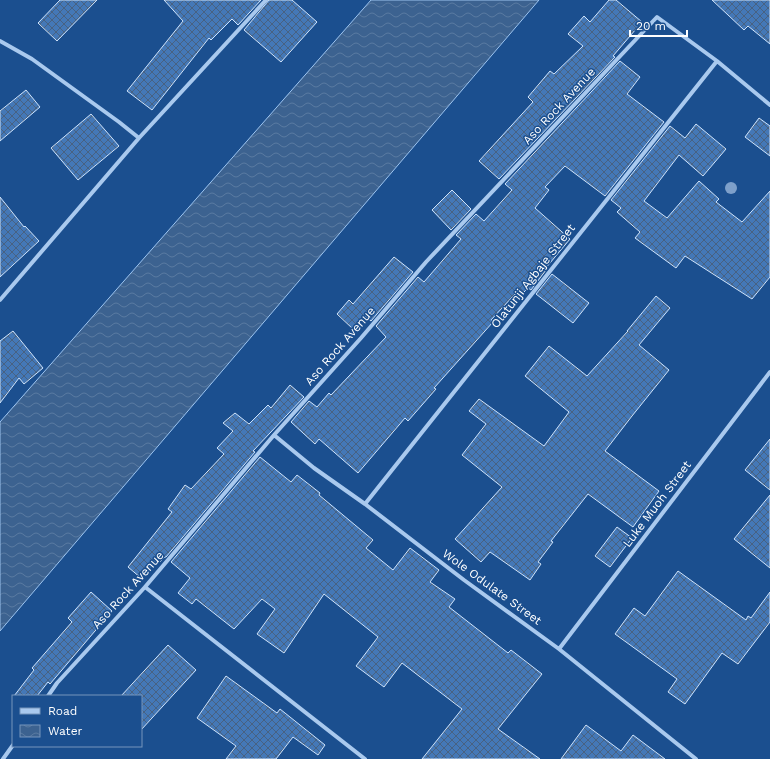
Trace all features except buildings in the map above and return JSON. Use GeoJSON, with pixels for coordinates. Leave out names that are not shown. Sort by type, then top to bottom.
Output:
{"type":"FeatureCollection","features":[{"type":"Feature","properties":{"kind":"street"},"geometry":{"type":"LineString","coordinates":[[0,300],[139,138],[266,0]]}},
{"type":"Feature","properties":{"kind":"street","name":"Aso Rock Avenue"},"geometry":{"type":"LineString","coordinates":[[49,695],[57,683],[145,588],[274,435],[361,338],[426,262],[656,17],[716,61]]}},
{"type":"Feature","properties":{"kind":"street"},"geometry":{"type":"LineString","coordinates":[[0,41],[32,59],[139,138]]}},
{"type":"Feature","properties":{"kind":"street"},"geometry":{"type":"LineString","coordinates":[[716,61],[770,105]]}},
{"type":"Feature","properties":{"kind":"street","name":"Olatunji Agbaje Street"},"geometry":{"type":"LineString","coordinates":[[365,504],[716,61]]}},
{"type":"Feature","properties":{"kind":"street","name":"Luke Muoh Street"},"geometry":{"type":"LineString","coordinates":[[559,648],[770,372]]}},
{"type":"Feature","properties":{"kind":"street","name":"Wole Odulate Street"},"geometry":{"type":"LineString","coordinates":[[274,435],[314,468],[365,504],[464,580],[559,648],[696,759]]}},
{"type":"Feature","properties":{"kind":"street"},"geometry":{"type":"LineString","coordinates":[[145,588],[365,759]]}},
{"type":"Feature","properties":{"kind":"street"},"geometry":{"type":"LineString","coordinates":[[3,759],[12,746]]}},
{"type":"Feature","properties":{"kind":"water"},"geometry":{"type":"Polygon","coordinates":[[[371,0],[539,0],[0,631],[0,422],[371,0]]]}}]}
